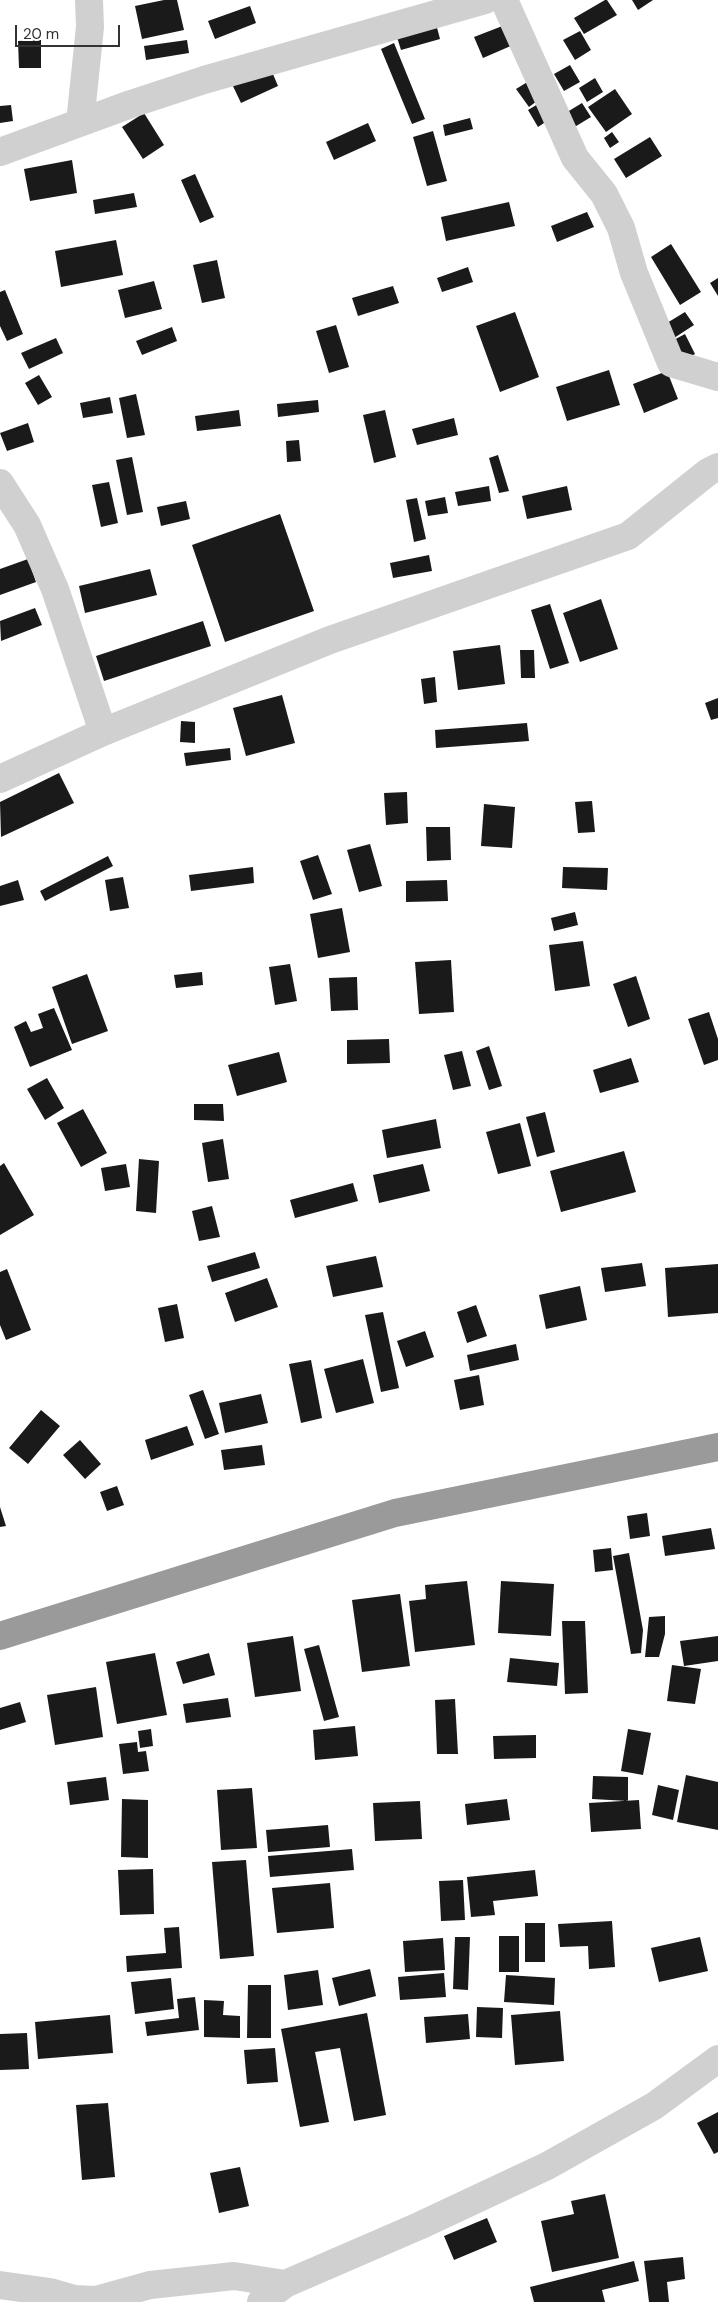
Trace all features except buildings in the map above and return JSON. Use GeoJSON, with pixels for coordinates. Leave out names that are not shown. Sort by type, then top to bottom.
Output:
{"type":"FeatureCollection","features":[{"type":"Feature","properties":{"kind":"highway"},"geometry":{"type":"LineString","coordinates":[[0,1636],[395,1513],[718,1447]]}},
{"type":"Feature","properties":{"kind":"street"},"geometry":{"type":"LineString","coordinates":[[80,124],[90,27],[89,0]]}},
{"type":"Feature","properties":{"kind":"street"},"geometry":{"type":"LineString","coordinates":[[0,152],[204,80],[485,0]]}},
{"type":"Feature","properties":{"kind":"street"},"geometry":{"type":"LineString","coordinates":[[504,0],[575,158],[604,194],[621,228],[634,273],[671,363],[718,377]]}},
{"type":"Feature","properties":{"kind":"street"},"geometry":{"type":"LineString","coordinates":[[0,779],[104,732],[330,640],[628,536],[708,472],[718,467]]}},
{"type":"Feature","properties":{"kind":"street"},"geometry":{"type":"LineString","coordinates":[[0,483],[27,525],[56,588],[104,732]]}},
{"type":"Feature","properties":{"kind":"street"},"geometry":{"type":"LineString","coordinates":[[262,2302],[286,2284],[419,2226],[546,2166],[654,2106],[718,2059]]}},
{"type":"Feature","properties":{"kind":"street"},"geometry":{"type":"LineString","coordinates":[[0,2285],[50,2292],[74,2299],[96,2300],[150,2285],[234,2276],[286,2284]]}}]}
